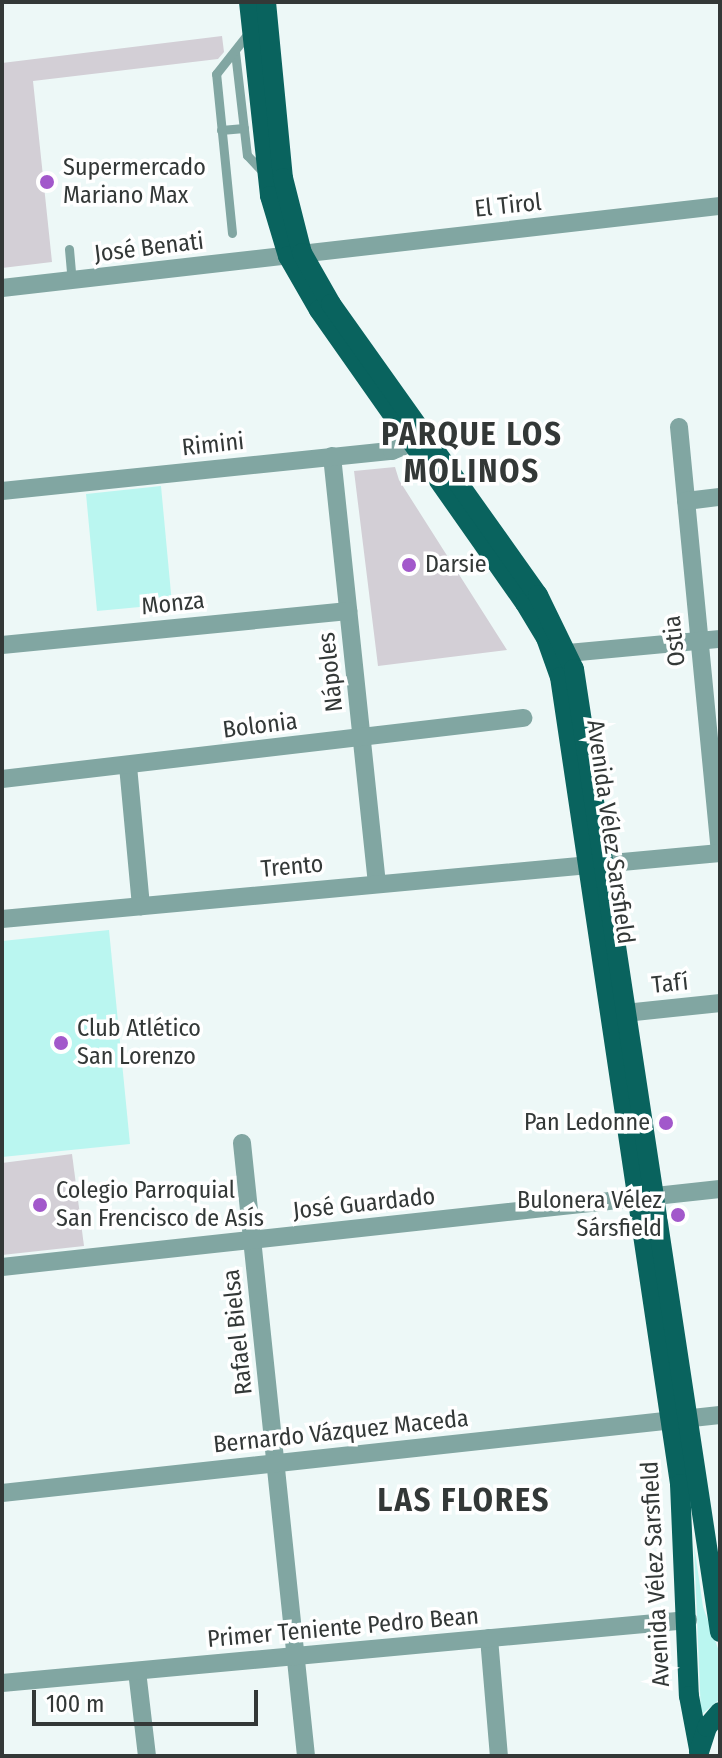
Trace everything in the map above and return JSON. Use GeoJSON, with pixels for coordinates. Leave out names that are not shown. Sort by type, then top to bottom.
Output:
{"type":"FeatureCollection","features":[{"type":"Feature","properties":{"kind":"main road","name":"Avenida Vélez Sarsfield"},"geometry":{"type":"LineString","coordinates":[[249,2],[268,178],[295,255],[525,603],[555,659],[625,1013],[645,1197]]}},
{"type":"Feature","properties":{"kind":"main road","name":"Avenida Vélez Sarsfield"},"geometry":{"type":"LineString","coordinates":[[266,2],[283,178],[295,255]]}},
{"type":"Feature","properties":{"kind":"main road","name":"Avenida Vélez Sarsfield"},"geometry":{"type":"LineString","coordinates":[[419,440],[538,595],[568,653],[583,710],[595,864],[678,1419],[720,1632]]}},
{"type":"Feature","properties":{"kind":"main road","name":"Avenida Vélez Sarsfield"},"geometry":{"type":"LineString","coordinates":[[678,1419],[689,1696],[699,1752]]}},
{"type":"Feature","properties":{"kind":"main road"},"geometry":{"type":"LineString","coordinates":[[699,1752],[720,1712]]}},
{"type":"Feature","properties":{"kind":"street","name":"El Tirol"},"geometry":{"type":"LineString","coordinates":[[295,255],[720,206]]}},
{"type":"Feature","properties":{"kind":"street","name":"José Benati"},"geometry":{"type":"LineString","coordinates":[[2,288],[295,255]]}},
{"type":"Feature","properties":{"kind":"street","name":"Ostia"},"geometry":{"type":"LineString","coordinates":[[679,427],[720,852]]}},
{"type":"Feature","properties":{"kind":"street","name":"Rimini"},"geometry":{"type":"LineString","coordinates":[[2,491],[392,451],[419,440]]}},
{"type":"Feature","properties":{"kind":"street","name":"Nápoles"},"geometry":{"type":"LineString","coordinates":[[332,456],[377,883]]}},
{"type":"Feature","properties":{"kind":"street"},"geometry":{"type":"LineString","coordinates":[[686,501],[720,497]]}},
{"type":"Feature","properties":{"kind":"street","name":"Monza"},"geometry":{"type":"LineString","coordinates":[[2,645],[348,611]]}},
{"type":"Feature","properties":{"kind":"street"},"geometry":{"type":"LineString","coordinates":[[568,653],[720,639]]}},
{"type":"Feature","properties":{"kind":"street","name":"Bolonia"},"geometry":{"type":"LineString","coordinates":[[2,779],[523,718]]}},
{"type":"Feature","properties":{"kind":"street"},"geometry":{"type":"LineString","coordinates":[[128,766],[141,906]]}},
{"type":"Feature","properties":{"kind":"street","name":"Trento"},"geometry":{"type":"LineString","coordinates":[[2,919],[720,852]]}},
{"type":"Feature","properties":{"kind":"street","name":"Tafí"},"geometry":{"type":"LineString","coordinates":[[625,1013],[720,1003]]}},
{"type":"Feature","properties":{"kind":"street","name":"Rafael Bielsa"},"geometry":{"type":"LineString","coordinates":[[242,1143],[306,1756]]}},
{"type":"Feature","properties":{"kind":"street","name":"José Guardado"},"geometry":{"type":"LineString","coordinates":[[2,1267],[720,1189]]}},
{"type":"Feature","properties":{"kind":"street","name":"Bernardo Vázquez Maceda"},"geometry":{"type":"LineString","coordinates":[[2,1493],[720,1415]]}},
{"type":"Feature","properties":{"kind":"street","name":"Primer Teniente Pedro Bean"},"geometry":{"type":"LineString","coordinates":[[2,1683],[688,1620]]}},
{"type":"Feature","properties":{"kind":"street"},"geometry":{"type":"LineString","coordinates":[[489,1638],[499,1756]]}},
{"type":"Feature","properties":{"kind":"street"},"geometry":{"type":"LineString","coordinates":[[137,1671],[147,1756]]}},
{"type":"Feature","properties":{"kind":"lane"},"geometry":{"type":"LineString","coordinates":[[232,233],[216,74],[252,28]]}},
{"type":"Feature","properties":{"kind":"lane"},"geometry":{"type":"LineString","coordinates":[[235,52],[247,155],[268,178]]}},
{"type":"Feature","properties":{"kind":"lane"},"geometry":{"type":"LineString","coordinates":[[221,130],[244,128]]}},
{"type":"Feature","properties":{"kind":"lane"},"geometry":{"type":"LineString","coordinates":[[69,249],[72,281]]}},
{"type":"Feature","properties":{"kind":"shaded area"},"geometry":{"type":"Polygon","coordinates":[[[161,486],[172,604],[97,611],[86,494],[161,486]]]}},
{"type":"Feature","properties":{"kind":"shaded area","name":"Club Atlético San Lorenzo"},"geometry":{"type":"Polygon","coordinates":[[[109,930],[130,1144],[2,1157],[2,941],[109,930]]]}},
{"type":"Feature","properties":{"kind":"shaded area"},"geometry":{"type":"Polygon","coordinates":[[[694,1544],[703,1607],[720,1654],[720,1699],[701,1715],[694,1544]]]}},
{"type":"Feature","properties":{"kind":"building"},"geometry":{"type":"Polygon","coordinates":[[[222,36],[224,52],[218,59],[33,81],[52,262],[2,268],[2,63],[222,36]]]}},
{"type":"Feature","properties":{"kind":"building","name":"Darsie"},"geometry":{"type":"Polygon","coordinates":[[[395,467],[399,480],[507,650],[378,666],[354,471],[395,467]]]}},
{"type":"Feature","properties":{"kind":"building","name":"Colegio Parroquial San Frencisco de Asís"},"geometry":{"type":"Polygon","coordinates":[[[72,1154],[84,1246],[2,1255],[2,1163],[72,1154]]]}},
{"type":"Feature","properties":{"kind":"place","name":"Supermercado Mariano Max"},"geometry":{"type":"Point","coordinates":[47,182]}},
{"type":"Feature","properties":{"kind":"place","name":"Darsie"},"geometry":{"type":"Point","coordinates":[409,565]}},
{"type":"Feature","properties":{"kind":"place","name":"Club Atlético San Lorenzo"},"geometry":{"type":"Point","coordinates":[61,1043]}},
{"type":"Feature","properties":{"kind":"place","name":"Pan Ledonne"},"geometry":{"type":"Point","coordinates":[666,1123]}},
{"type":"Feature","properties":{"kind":"place","name":"Colegio Parroquial San Frencisco de Asís"},"geometry":{"type":"Point","coordinates":[40,1205]}},
{"type":"Feature","properties":{"kind":"place","name":"Bulonera Vélez Sársfield"},"geometry":{"type":"Point","coordinates":[678,1215]}},
{"type":"Feature","properties":{"kind":"district","name":"PARQUE LOS MOLINOS"},"geometry":{"type":"Point","coordinates":[472,454]}},
{"type":"Feature","properties":{"kind":"district","name":"LAS FLORES"},"geometry":{"type":"Point","coordinates":[464,1500]}}]}
